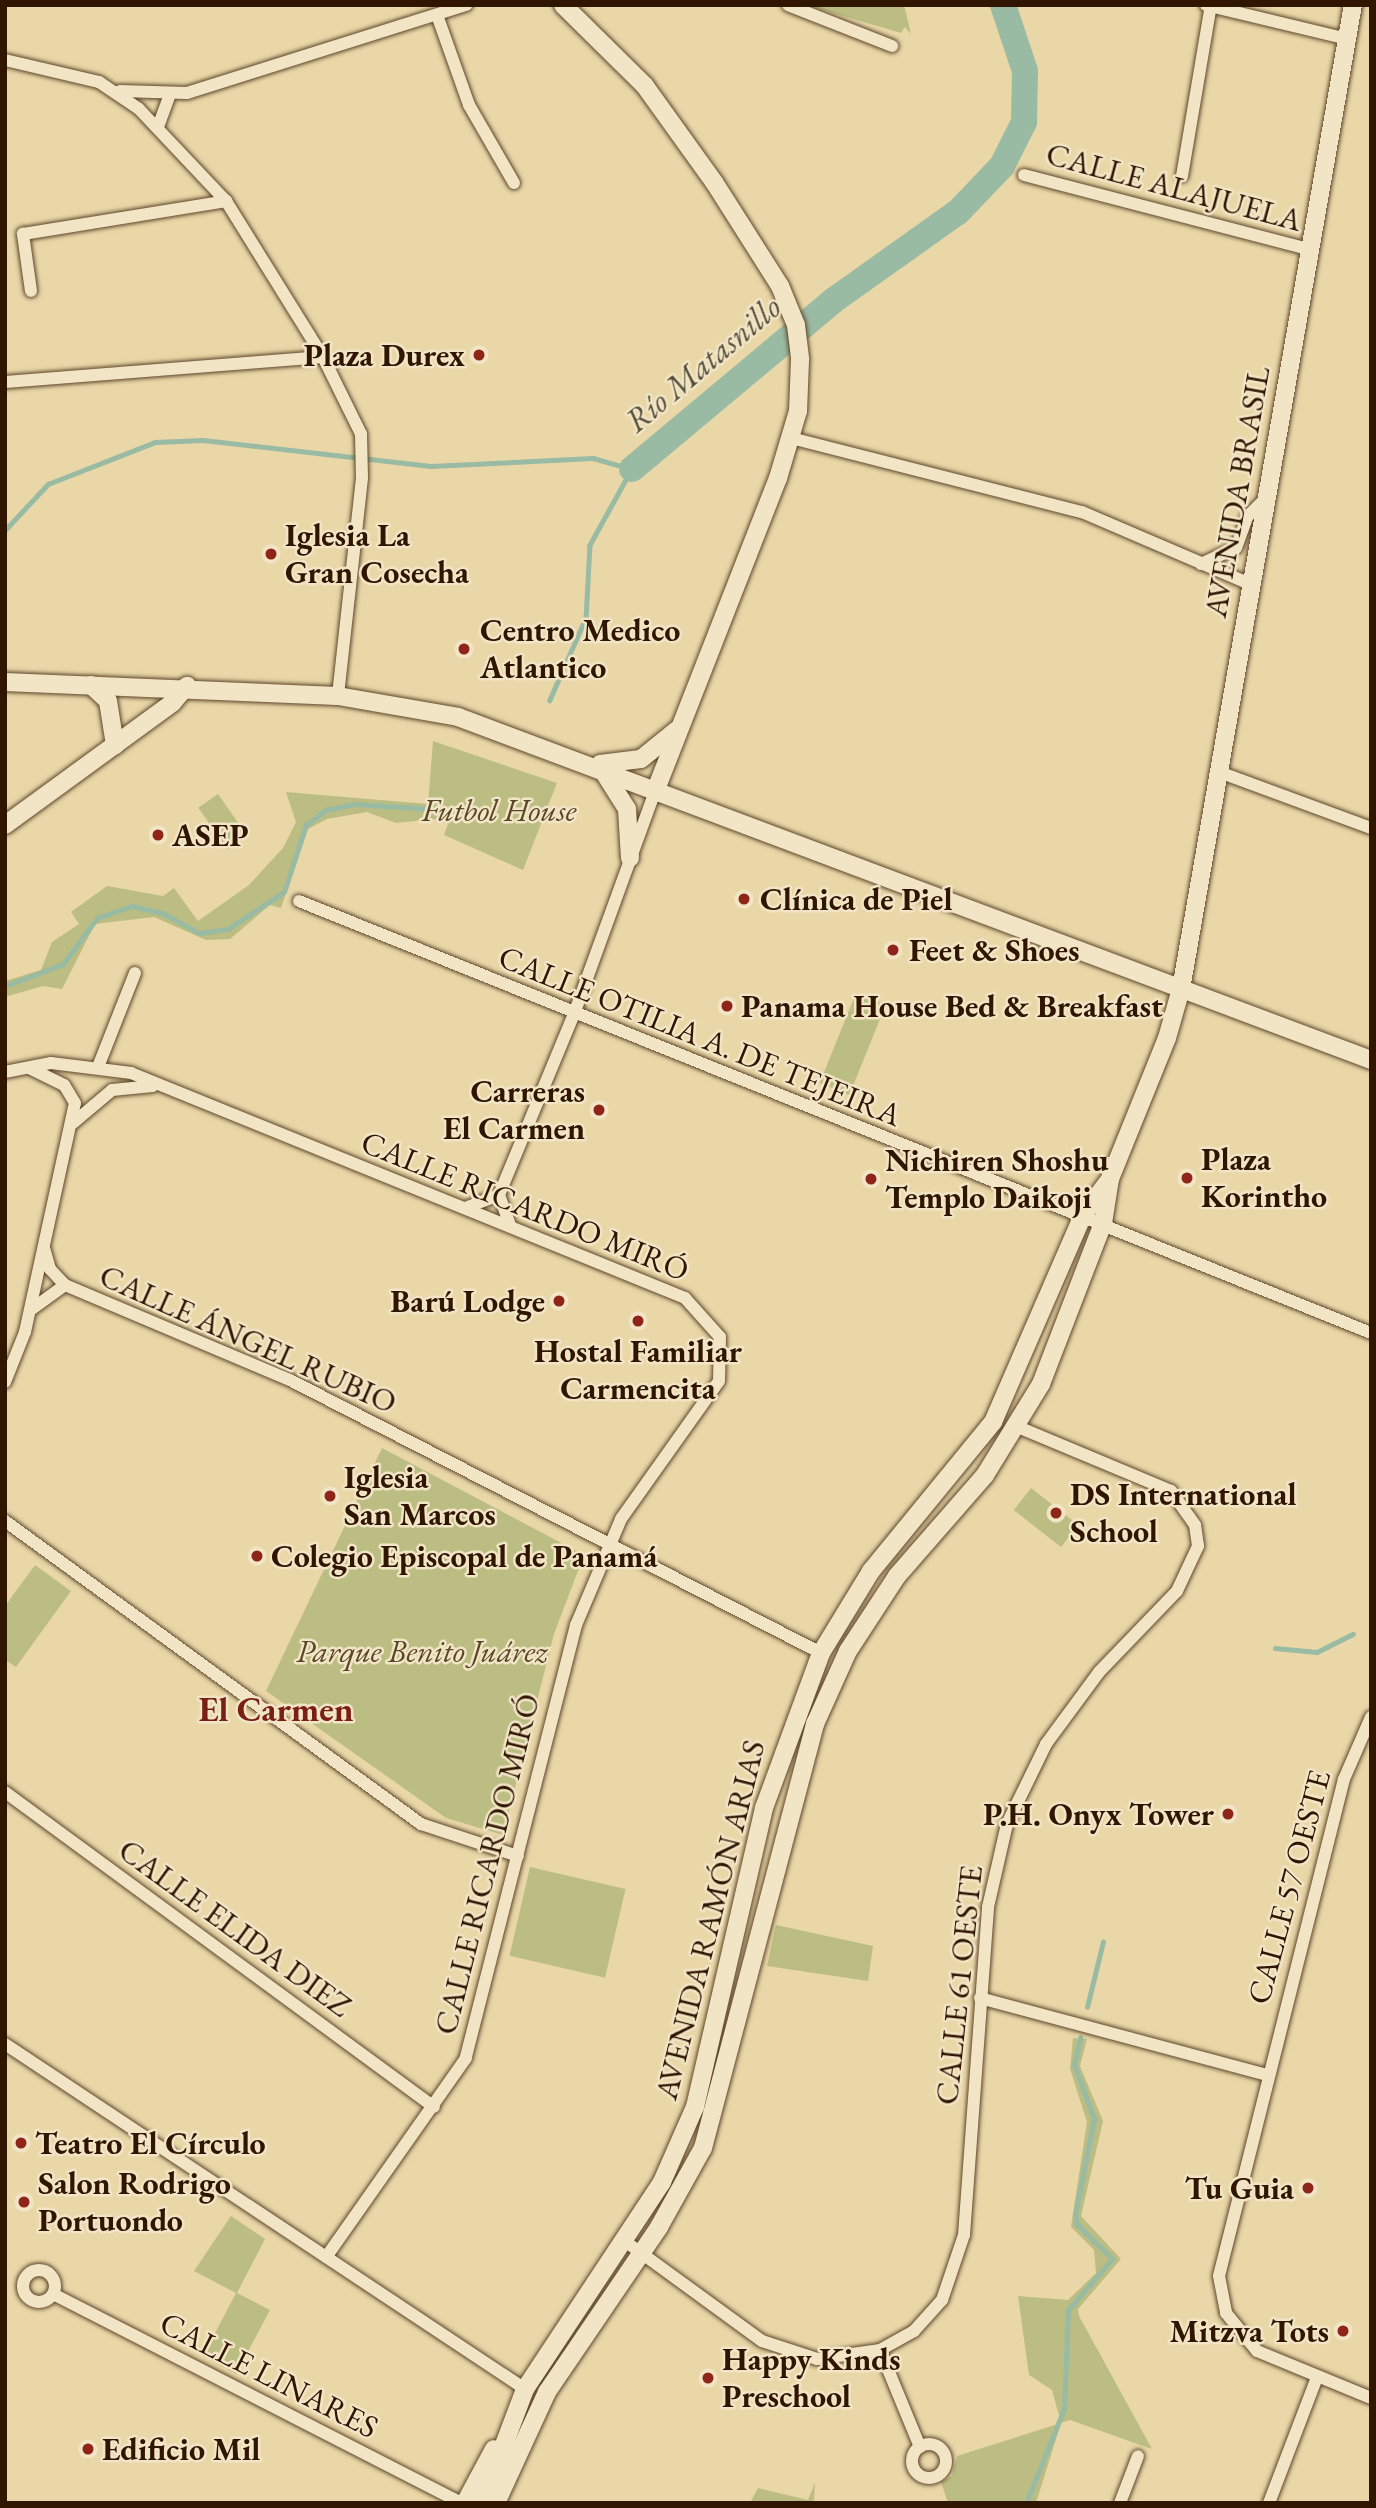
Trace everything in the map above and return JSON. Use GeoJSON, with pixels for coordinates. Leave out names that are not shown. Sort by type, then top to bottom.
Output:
{"type":"FeatureCollection","features":[{"type":"Feature","properties":{"kind":"main road"},"geometry":{"type":"LineString","coordinates":[[563,5],[645,86],[780,286],[796,325],[800,360],[791,439],[656,789]]}},
{"type":"Feature","properties":{"kind":"main road","name":"AVENIDA BRASIL"},"geometry":{"type":"LineString","coordinates":[[1181,989],[1353,5]]}},
{"type":"Feature","properties":{"kind":"main road"},"geometry":{"type":"LineString","coordinates":[[5,682],[187,686],[338,696],[458,717],[595,766],[1371,1060]]}},
{"type":"Feature","properties":{"kind":"main road"},"geometry":{"type":"LineString","coordinates":[[91,685],[108,701],[115,745]]}},
{"type":"Feature","properties":{"kind":"main road"},"geometry":{"type":"LineString","coordinates":[[5,825],[115,745],[187,686]]}},
{"type":"Feature","properties":{"kind":"main road"},"geometry":{"type":"LineString","coordinates":[[595,766],[641,759],[682,725]]}},
{"type":"Feature","properties":{"kind":"main road"},"geometry":{"type":"LineString","coordinates":[[595,766],[627,809],[630,858]]}},
{"type":"Feature","properties":{"kind":"main road","name":"AVENIDA RAMÓN ARIAS"},"geometry":{"type":"LineString","coordinates":[[496,2503],[528,2432],[578,2342],[642,2253],[704,2148],[752,1968],[794,1785],[832,1687],[897,1576],[1018,1427],[1103,1223],[1110,1179],[1181,989]]}},
{"type":"Feature","properties":{"kind":"main road","name":"AVENIDA RAMÓN ARIAS"},"geometry":{"type":"LineString","coordinates":[[482,2503],[514,2412],[525,2389],[662,2182],[695,2107],[774,1772],[821,1653],[871,1571],[993,1422],[1083,1215],[1110,1179]]}},
{"type":"Feature","properties":{"kind":"main road"},"geometry":{"type":"LineString","coordinates":[[821,1653],[831,1664],[832,1687]]}},
{"type":"Feature","properties":{"kind":"main road"},"geometry":{"type":"LineString","coordinates":[[730,1963],[752,1968]]}},
{"type":"Feature","properties":{"kind":"main road"},"geometry":{"type":"LineString","coordinates":[[463,2503],[514,2412]]}},
{"type":"Feature","properties":{"kind":"main road"},"geometry":{"type":"LineString","coordinates":[[508,2503],[528,2432]]}},
{"type":"Feature","properties":{"kind":"street"},"geometry":{"type":"LineString","coordinates":[[5,60],[118,90],[169,97],[466,5]]}},
{"type":"Feature","properties":{"kind":"street"},"geometry":{"type":"LineString","coordinates":[[788,5],[892,46]]}},
{"type":"Feature","properties":{"kind":"street"},"geometry":{"type":"LineString","coordinates":[[1182,176],[1209,6],[1348,39]]}},
{"type":"Feature","properties":{"kind":"street"},"geometry":{"type":"LineString","coordinates":[[437,15],[469,105],[514,183]]}},
{"type":"Feature","properties":{"kind":"street"},"geometry":{"type":"LineString","coordinates":[[118,90],[158,127],[226,201],[323,357],[360,434],[362,478],[338,696]]}},
{"type":"Feature","properties":{"kind":"street"},"geometry":{"type":"LineString","coordinates":[[158,127],[169,97]]}},
{"type":"Feature","properties":{"kind":"street","name":"CALLE ALAJUELA"},"geometry":{"type":"LineString","coordinates":[[1024,175],[1311,250]]}},
{"type":"Feature","properties":{"kind":"street"},"geometry":{"type":"LineString","coordinates":[[31,291],[23,234],[226,201]]}},
{"type":"Feature","properties":{"kind":"street"},"geometry":{"type":"LineString","coordinates":[[5,382],[323,357]]}},
{"type":"Feature","properties":{"kind":"street"},"geometry":{"type":"LineString","coordinates":[[791,439],[1082,512],[1252,585]]}},
{"type":"Feature","properties":{"kind":"street"},"geometry":{"type":"LineString","coordinates":[[1201,564],[1236,548],[1247,517],[1266,498]]}},
{"type":"Feature","properties":{"kind":"street"},"geometry":{"type":"LineString","coordinates":[[1219,772],[1371,828]]}},
{"type":"Feature","properties":{"kind":"street"},"geometry":{"type":"LineString","coordinates":[[510,1226],[499,1195],[574,1014],[656,789]]}},
{"type":"Feature","properties":{"kind":"street","name":"CALLE OTILIA A. DE TEJEIRA"},"geometry":{"type":"LineString","coordinates":[[299,901],[1371,1333]]}},
{"type":"Feature","properties":{"kind":"street"},"geometry":{"type":"LineString","coordinates":[[98,1067],[135,973]]}},
{"type":"Feature","properties":{"kind":"street","name":"CALLE RICARDO MIRÓ"},"geometry":{"type":"LineString","coordinates":[[5,1072],[28,1068],[98,1067],[160,1087],[685,1298],[720,1337],[719,1381],[621,1519],[576,1625],[478,2028],[434,2107],[326,2257]]}},
{"type":"Feature","properties":{"kind":"street"},"geometry":{"type":"LineString","coordinates":[[5,1382],[30,1312],[73,1123],[72,1094],[28,1068]]}},
{"type":"Feature","properties":{"kind":"street"},"geometry":{"type":"LineString","coordinates":[[73,1123],[112,1090],[160,1087]]}},
{"type":"Feature","properties":{"kind":"street"},"geometry":{"type":"LineString","coordinates":[[465,1208],[499,1195]]}},
{"type":"Feature","properties":{"kind":"street","name":"CALLE ÁNGEL RUBIO"},"geometry":{"type":"LineString","coordinates":[[44,1248],[50,1269],[65,1285],[290,1380],[821,1653]]}},
{"type":"Feature","properties":{"kind":"street","name":"CALLE ÁNGEL RUBIO"},"geometry":{"type":"LineString","coordinates":[[30,1312],[65,1285]]}},
{"type":"Feature","properties":{"kind":"street","name":"CALLE 61 OESTE"},"geometry":{"type":"LineString","coordinates":[[622,2239],[783,2353],[838,2359],[880,2350],[930,2317],[960,2255],[980,1998],[997,1864],[1030,1771],[1073,1704],[1177,1591],[1198,1546],[1195,1525],[1171,1491],[1018,1427]]}},
{"type":"Feature","properties":{"kind":"street"},"geometry":{"type":"LineString","coordinates":[[621,1519],[632,1557]]}},
{"type":"Feature","properties":{"kind":"street"},"geometry":{"type":"LineString","coordinates":[[5,1521],[421,1824],[518,1856]]}},
{"type":"Feature","properties":{"kind":"street","name":"CALLE 57 OESTE"},"geometry":{"type":"LineString","coordinates":[[1371,1717],[1352,1750],[1220,2251],[1220,2294],[1236,2333],[1257,2351],[1371,2398]]}},
{"type":"Feature","properties":{"kind":"street","name":"CALLE ELIDA DIEZ"},"geometry":{"type":"LineString","coordinates":[[5,1792],[434,2107]]}},
{"type":"Feature","properties":{"kind":"street"},"geometry":{"type":"LineString","coordinates":[[980,1998],[1268,2075]]}},
{"type":"Feature","properties":{"kind":"street"},"geometry":{"type":"LineString","coordinates":[[5,2044],[525,2389]]}},
{"type":"Feature","properties":{"kind":"street","name":"CALLE LINARES"},"geometry":{"type":"LineString","coordinates":[[53,2294],[463,2503]]}},
{"type":"Feature","properties":{"kind":"street"},"geometry":{"type":"LineString","coordinates":[[880,2350],[920,2447]]}},
{"type":"Feature","properties":{"kind":"street"},"geometry":{"type":"LineString","coordinates":[[1269,2503],[1317,2376]]}},
{"type":"Feature","properties":{"kind":"street"},"geometry":{"type":"LineString","coordinates":[[1120,2503],[1138,2455]]}},
{"type":"Feature","properties":{"kind":"green space"},"geometry":{"type":"Polygon","coordinates":[[[805,5],[904,5],[911,34],[905,27],[901,33],[805,5]]]}},
{"type":"Feature","properties":{"kind":"green space","name":"Futbol House"},"geometry":{"type":"Polygon","coordinates":[[[433,741],[557,783],[523,870],[444,835],[448,824],[435,819],[396,823],[367,812],[327,819],[308,829],[281,908],[270,905],[230,939],[206,940],[154,917],[95,924],[62,989],[43,986],[5,997],[5,981],[41,970],[52,942],[79,924],[71,912],[107,886],[163,896],[174,888],[198,921],[249,885],[283,848],[296,822],[286,792],[428,804],[433,741]]]}},
{"type":"Feature","properties":{"kind":"green space"},"geometry":{"type":"Polygon","coordinates":[[[218,794],[247,836],[228,850],[198,808],[218,794]]]}},
{"type":"Feature","properties":{"kind":"green space"},"geometry":{"type":"Polygon","coordinates":[[[856,993],[886,1005],[849,1095],[820,1083],[856,993]]]}},
{"type":"Feature","properties":{"kind":"green space","name":"Parque Benito Juárez"},"geometry":{"type":"Polygon","coordinates":[[[382,1448],[584,1555],[554,1634],[503,1835],[446,1818],[266,1691],[382,1448]]]}},
{"type":"Feature","properties":{"kind":"green space"},"geometry":{"type":"Polygon","coordinates":[[[1031,1488],[1078,1525],[1061,1547],[1014,1510],[1031,1488]]]}},
{"type":"Feature","properties":{"kind":"green space"},"geometry":{"type":"Polygon","coordinates":[[[35,1565],[71,1591],[16,1667],[5,1660],[5,1606],[35,1565]]]}},
{"type":"Feature","properties":{"kind":"green space"},"geometry":{"type":"Polygon","coordinates":[[[530,1867],[625,1889],[605,1978],[510,1956],[530,1867]]]}},
{"type":"Feature","properties":{"kind":"green space"},"geometry":{"type":"Polygon","coordinates":[[[776,1925],[873,1946],[868,1981],[767,1966],[776,1925]]]}},
{"type":"Feature","properties":{"kind":"green space"},"geometry":{"type":"Polygon","coordinates":[[[1073,2038],[1087,2039],[1080,2066],[1103,2121],[1081,2216],[1121,2259],[1078,2309],[1079,2316],[1152,2449],[1070,2420],[1061,2423],[1052,2390],[1029,2375],[1018,2296],[1068,2300],[1096,2273],[1094,2250],[1071,2227],[1087,2122],[1070,2069],[1073,2038]]]}},
{"type":"Feature","properties":{"kind":"green space"},"geometry":{"type":"Polygon","coordinates":[[[231,2216],[265,2239],[237,2293],[270,2310],[236,2374],[203,2356],[236,2293],[194,2271],[231,2216]]]}},
{"type":"Feature","properties":{"kind":"green space"},"geometry":{"type":"Polygon","coordinates":[[[1061,2423],[1036,2503],[948,2503],[941,2482],[952,2476],[957,2456],[1061,2423]]]}},
{"type":"Feature","properties":{"kind":"green space"},"geometry":{"type":"Polygon","coordinates":[[[815,2483],[814,2503],[750,2503],[758,2488],[808,2500],[815,2483]]]}},
{"type":"Feature","properties":{"kind":"waterway","name":"Río Matasnillo"},"geometry":{"type":"LineString","coordinates":[[632,469],[834,300],[958,212],[1002,166],[1024,122],[1025,71],[1003,5]]}},
{"type":"Feature","properties":{"kind":"waterway","name":"Río Matasnillo"},"geometry":{"type":"LineString","coordinates":[[5,530],[48,484],[155,442],[203,440],[431,466],[593,458],[632,469],[590,545],[586,618],[550,700]]}},
{"type":"Feature","properties":{"kind":"waterway"},"geometry":{"type":"LineString","coordinates":[[5,986],[63,964],[97,918],[132,906],[163,913],[199,933],[228,929],[284,892],[306,825],[326,810],[354,804],[446,810]]}},
{"type":"Feature","properties":{"kind":"waterway"},"geometry":{"type":"LineString","coordinates":[[1275,1648],[1317,1652],[1353,1634]]}},
{"type":"Feature","properties":{"kind":"waterway"},"geometry":{"type":"LineString","coordinates":[[1087,2007],[1103,1942]]}},
{"type":"Feature","properties":{"kind":"waterway"},"geometry":{"type":"LineString","coordinates":[[1026,2503],[1064,2409],[1068,2310],[1112,2259],[1077,2225],[1075,2215],[1094,2119],[1074,2065],[1080,2038]]}},
{"type":"Feature","properties":{"kind":"place","name":"Plaza Durex"},"geometry":{"type":"Point","coordinates":[479,355]}},
{"type":"Feature","properties":{"kind":"place","name":"Iglesia La Gran Cosecha"},"geometry":{"type":"Point","coordinates":[271,554]}},
{"type":"Feature","properties":{"kind":"place","name":"Centro Medico Atlantico"},"geometry":{"type":"Point","coordinates":[464,649]}},
{"type":"Feature","properties":{"kind":"place","name":"ASEP"},"geometry":{"type":"Point","coordinates":[158,835]}},
{"type":"Feature","properties":{"kind":"place","name":"Clínica de Piel"},"geometry":{"type":"Point","coordinates":[744,899]}},
{"type":"Feature","properties":{"kind":"place","name":"Feet & Shoes"},"geometry":{"type":"Point","coordinates":[893,950]}},
{"type":"Feature","properties":{"kind":"place","name":"Panama House Bed & Breakfast"},"geometry":{"type":"Point","coordinates":[727,1006]}},
{"type":"Feature","properties":{"kind":"place","name":"Carreras El Carmen"},"geometry":{"type":"Point","coordinates":[599,1110]}},
{"type":"Feature","properties":{"kind":"place","name":"Plaza Korintho"},"geometry":{"type":"Point","coordinates":[1187,1178]}},
{"type":"Feature","properties":{"kind":"place","name":"Nichiren Shoshu Templo Daikoji"},"geometry":{"type":"Point","coordinates":[871,1179]}},
{"type":"Feature","properties":{"kind":"place","name":"Barú Lodge"},"geometry":{"type":"Point","coordinates":[559,1301]}},
{"type":"Feature","properties":{"kind":"place","name":"Hostal Familiar Carmencita"},"geometry":{"type":"Point","coordinates":[638,1321]}},
{"type":"Feature","properties":{"kind":"place","name":"Iglesia San Marcos"},"geometry":{"type":"Point","coordinates":[330,1496]}},
{"type":"Feature","properties":{"kind":"place","name":"DS International School"},"geometry":{"type":"Point","coordinates":[1056,1513]}},
{"type":"Feature","properties":{"kind":"place","name":"Colegio Episcopal de Panamá"},"geometry":{"type":"Point","coordinates":[257,1556]}},
{"type":"Feature","properties":{"kind":"place","name":"P.H. Onyx Tower"},"geometry":{"type":"Point","coordinates":[1228,1814]}},
{"type":"Feature","properties":{"kind":"place","name":"Teatro El Círculo"},"geometry":{"type":"Point","coordinates":[21,2143]}},
{"type":"Feature","properties":{"kind":"place","name":"Tu Guia"},"geometry":{"type":"Point","coordinates":[1308,2188]}},
{"type":"Feature","properties":{"kind":"place","name":"Salon Rodrigo Portuondo"},"geometry":{"type":"Point","coordinates":[24,2202]}},
{"type":"Feature","properties":{"kind":"place","name":"Mitzva Tots"},"geometry":{"type":"Point","coordinates":[1343,2331]}},
{"type":"Feature","properties":{"kind":"place","name":"Happy Kinds Preschool"},"geometry":{"type":"Point","coordinates":[708,2378]}},
{"type":"Feature","properties":{"kind":"place","name":"Edificio Mil"},"geometry":{"type":"Point","coordinates":[88,2449]}},
{"type":"Feature","properties":{"kind":"district","name":"El Carmen"},"geometry":{"type":"Point","coordinates":[276,1709]}}]}
